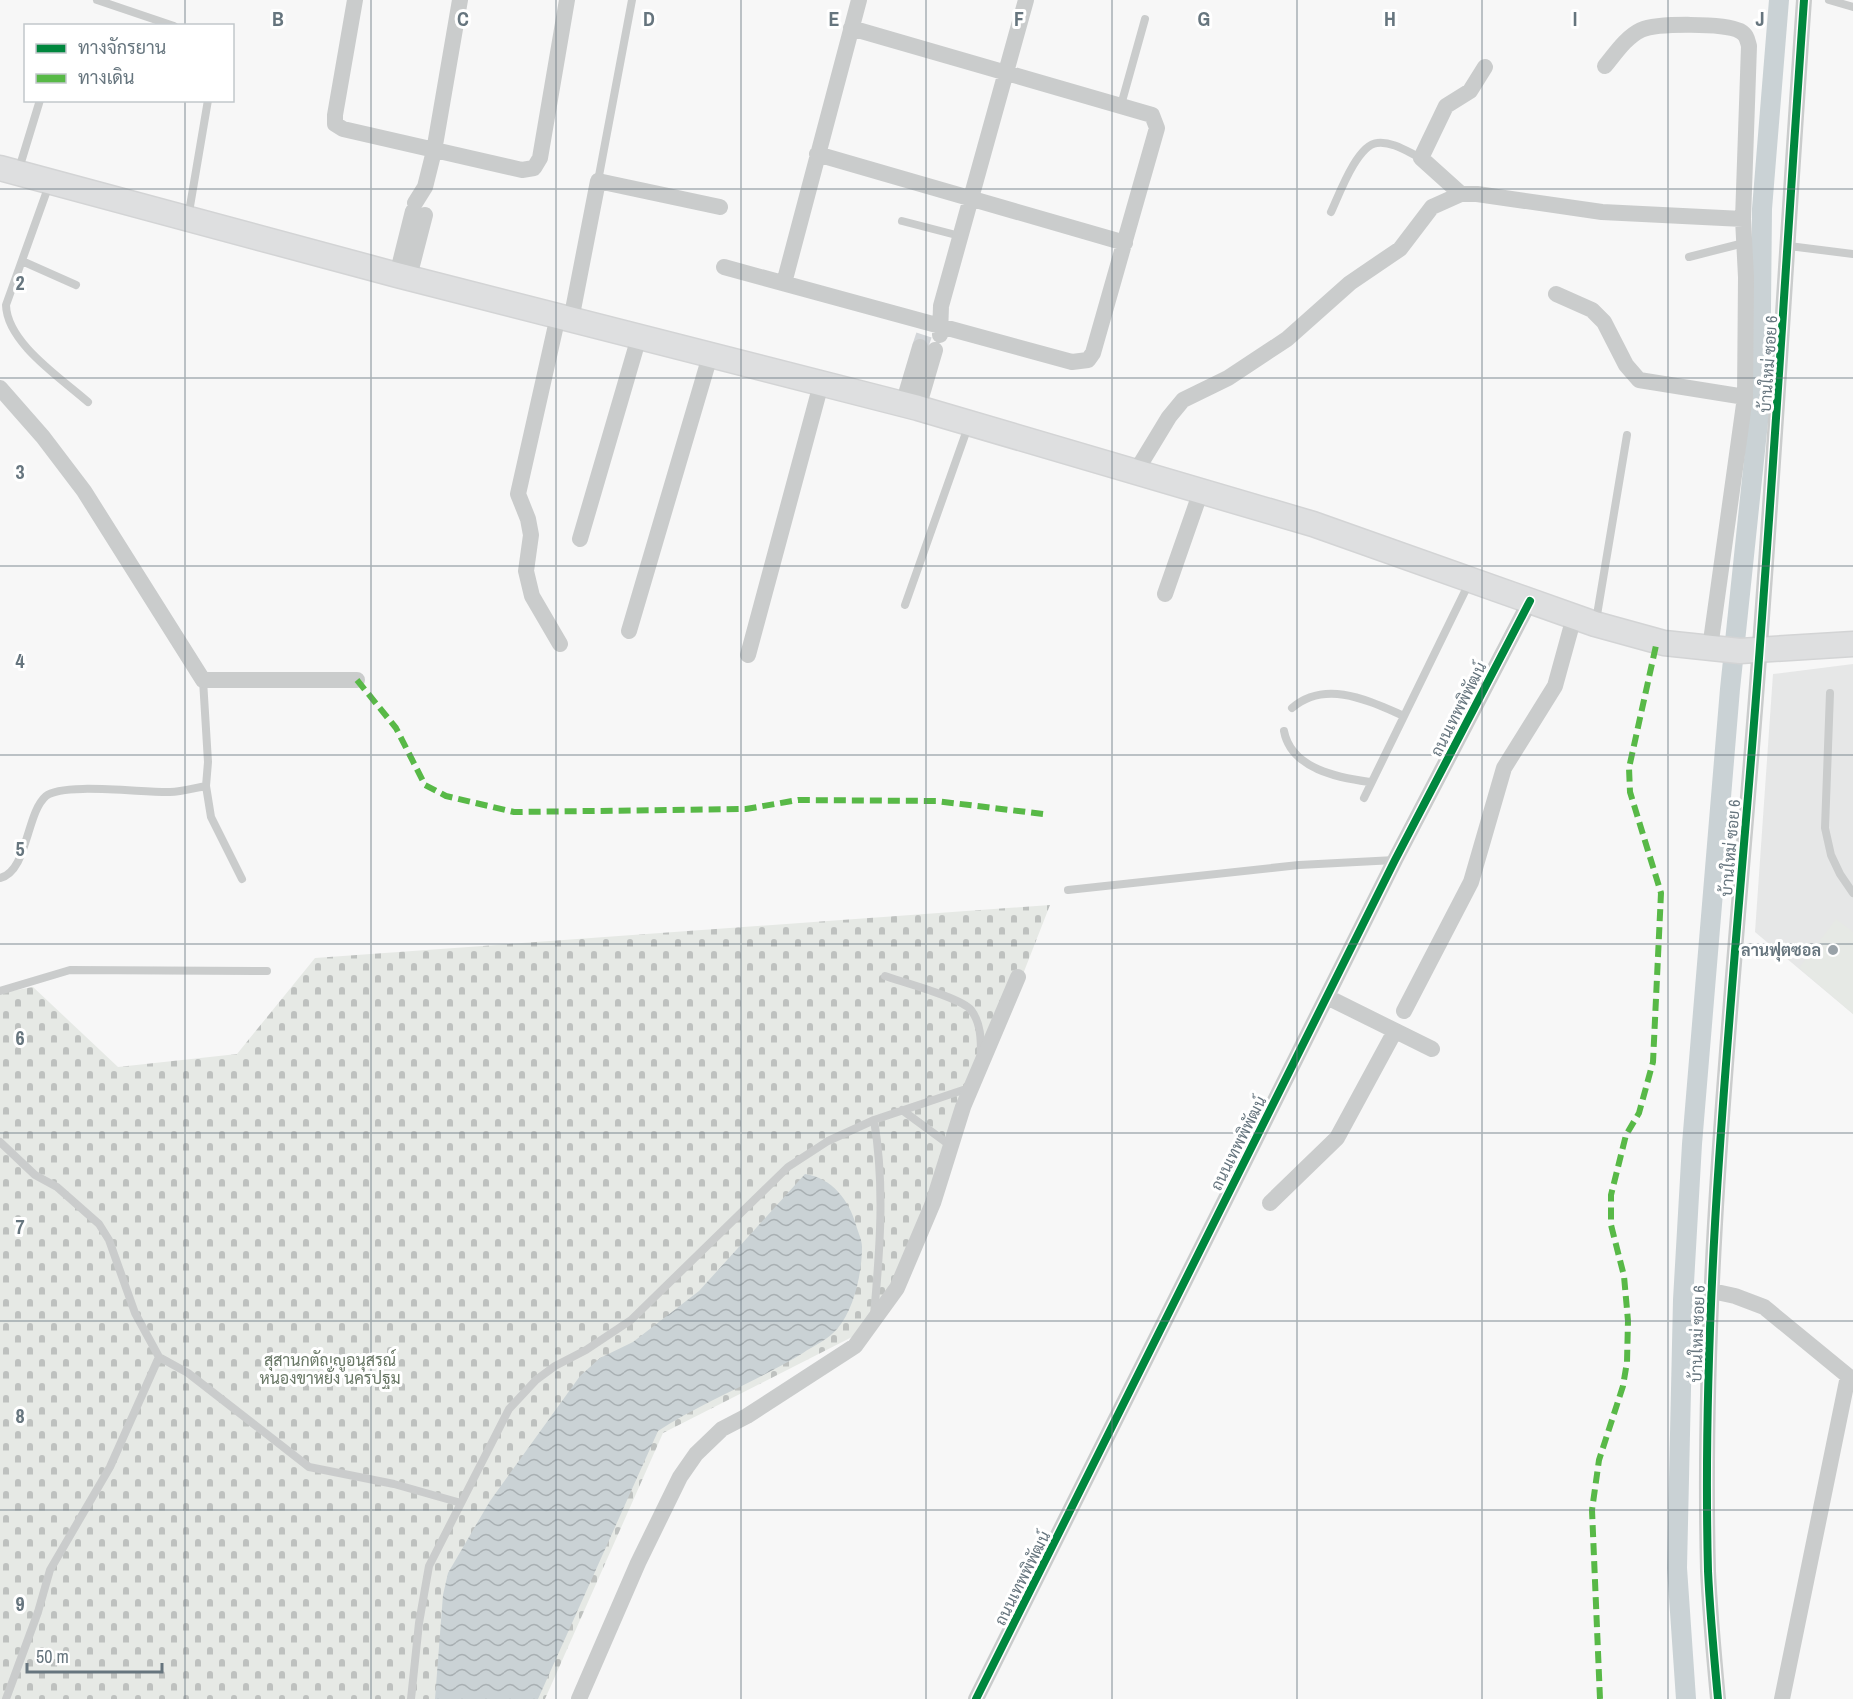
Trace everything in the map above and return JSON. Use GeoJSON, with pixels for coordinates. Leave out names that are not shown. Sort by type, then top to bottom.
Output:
{"type":"FeatureCollection","features":[{"type":"Feature","properties":{"kind":"main road"},"geometry":{"type":"LineString","coordinates":[[9,170],[404,276],[910,406],[1313,525],[1585,620],[1664,643],[1734,650],[1853,644]]}},
{"type":"Feature","properties":{"kind":"street"},"geometry":{"type":"LineString","coordinates":[[355,0],[335,124],[343,129],[522,170],[534,168],[540,158],[567,0]]}},
{"type":"Feature","properties":{"kind":"street"},"geometry":{"type":"LineString","coordinates":[[404,276],[434,151],[460,0]]}},
{"type":"Feature","properties":{"kind":"street"},"geometry":{"type":"LineString","coordinates":[[783,283],[859,0]]}},
{"type":"Feature","properties":{"kind":"street"},"geometry":{"type":"LineString","coordinates":[[910,406],[941,306],[1026,0]]}},
{"type":"Feature","properties":{"kind":"street","name":"บ้านใหม่ ซอย 6"},"geometry":{"type":"LineString","coordinates":[[1718,1699],[1708,1577],[1707,1482],[1712,1292],[1724,1086],[1734,650],[1789,246],[1804,0]]}},
{"type":"Feature","properties":{"kind":"street"},"geometry":{"type":"LineString","coordinates":[[1605,66],[1627,40],[1640,30],[1655,26],[1729,28],[1747,37],[1749,46],[1743,219],[1747,343],[1734,650]]}},
{"type":"Feature","properties":{"kind":"street"},"geometry":{"type":"LineString","coordinates":[[724,267],[783,283],[931,337],[1072,362],[1088,360],[1093,353],[1157,128],[1152,115],[852,28]]}},
{"type":"Feature","properties":{"kind":"street"},"geometry":{"type":"LineString","coordinates":[[1461,194],[1421,158],[1446,106],[1470,91],[1485,67]]}},
{"type":"Feature","properties":{"kind":"street"},"geometry":{"type":"LineString","coordinates":[[817,154],[1125,243]]}},
{"type":"Feature","properties":{"kind":"street"},"geometry":{"type":"LineString","coordinates":[[560,644],[532,596],[526,571],[531,534],[519,494],[598,182],[720,207]]}},
{"type":"Feature","properties":{"kind":"street"},"geometry":{"type":"LineString","coordinates":[[1135,473],[1169,417],[1184,400],[1228,378],[1287,339],[1350,283],[1400,249],[1432,207],[1461,194],[1602,212],[1743,219]]}},
{"type":"Feature","properties":{"kind":"street"},"geometry":{"type":"LineString","coordinates":[[1556,294],[1592,310],[1604,322],[1626,365],[1639,380],[1745,397]]}},
{"type":"Feature","properties":{"kind":"street"},"geometry":{"type":"LineString","coordinates":[[580,539],[639,337]]}},
{"type":"Feature","properties":{"kind":"street"},"geometry":{"type":"LineString","coordinates":[[629,631],[710,356]]}},
{"type":"Feature","properties":{"kind":"street"},"geometry":{"type":"LineString","coordinates":[[748,655],[821,384]]}},
{"type":"Feature","properties":{"kind":"street"},"geometry":{"type":"LineString","coordinates":[[0,388],[43,437],[84,491],[203,680],[357,680]]}},
{"type":"Feature","properties":{"kind":"street"},"geometry":{"type":"LineString","coordinates":[[1165,594],[1201,491]]}},
{"type":"Feature","properties":{"kind":"street","name":"ถนนเทพพิพัฒน์"},"geometry":{"type":"LineString","coordinates":[[976,1699],[1395,860],[1530,601]]}},
{"type":"Feature","properties":{"kind":"street"},"geometry":{"type":"LineString","coordinates":[[1404,1011],[1471,882],[1504,768],[1555,686],[1585,620]]}},
{"type":"Feature","properties":{"kind":"street"},"geometry":{"type":"LineString","coordinates":[[579,1699],[638,1563],[680,1477],[696,1454],[722,1429],[757,1410],[855,1346],[874,1324],[897,1288],[933,1203],[972,1087],[1018,977]]}},
{"type":"Feature","properties":{"kind":"street"},"geometry":{"type":"LineString","coordinates":[[1327,997],[1432,1049]]}},
{"type":"Feature","properties":{"kind":"street"},"geometry":{"type":"LineString","coordinates":[[1270,1203],[1337,1138],[1395,1031]]}},
{"type":"Feature","properties":{"kind":"street"},"geometry":{"type":"LineString","coordinates":[[1712,1292],[1735,1296],[1764,1307],[1850,1378],[1782,1699]]}},
{"type":"Feature","properties":{"kind":"lane"},"geometry":{"type":"LineString","coordinates":[[97,0],[168,24]]}},
{"type":"Feature","properties":{"kind":"lane"},"geometry":{"type":"LineString","coordinates":[[598,182],[632,0]]}},
{"type":"Feature","properties":{"kind":"lane"},"geometry":{"type":"LineString","coordinates":[[1829,0],[1853,7]]}},
{"type":"Feature","properties":{"kind":"lane"},"geometry":{"type":"LineString","coordinates":[[1121,105],[1145,19]]}},
{"type":"Feature","properties":{"kind":"lane"},"geometry":{"type":"LineString","coordinates":[[9,170],[39,102]]}},
{"type":"Feature","properties":{"kind":"lane"},"geometry":{"type":"LineString","coordinates":[[188,218],[208,102]]}},
{"type":"Feature","properties":{"kind":"lane"},"geometry":{"type":"LineString","coordinates":[[1331,212],[1360,153],[1369,145],[1385,143],[1421,158]]}},
{"type":"Feature","properties":{"kind":"lane"},"geometry":{"type":"LineString","coordinates":[[51,181],[6,305],[10,326],[21,342],[88,402]]}},
{"type":"Feature","properties":{"kind":"lane"},"geometry":{"type":"LineString","coordinates":[[902,221],[960,236]]}},
{"type":"Feature","properties":{"kind":"lane"},"geometry":{"type":"LineString","coordinates":[[1689,257],[1744,243]]}},
{"type":"Feature","properties":{"kind":"lane"},"geometry":{"type":"LineString","coordinates":[[1789,246],[1853,254]]}},
{"type":"Feature","properties":{"kind":"lane"},"geometry":{"type":"LineString","coordinates":[[22,261],[76,285]]}},
{"type":"Feature","properties":{"kind":"lane"},"geometry":{"type":"LineString","coordinates":[[905,605],[969,424]]}},
{"type":"Feature","properties":{"kind":"lane"},"geometry":{"type":"LineString","coordinates":[[1585,620],[1627,435]]}},
{"type":"Feature","properties":{"kind":"lane"},"geometry":{"type":"LineString","coordinates":[[1364,798],[1470,581]]}},
{"type":"Feature","properties":{"kind":"lane"},"geometry":{"type":"LineString","coordinates":[[203,680],[208,762],[206,786],[212,817],[242,879]]}},
{"type":"Feature","properties":{"kind":"lane"},"geometry":{"type":"LineString","coordinates":[[1292,708],[1309,697],[1324,693],[1369,700],[1404,716]]}},
{"type":"Feature","properties":{"kind":"lane"},"geometry":{"type":"LineString","coordinates":[[1830,693],[1824,828],[1831,855],[1853,893]]}},
{"type":"Feature","properties":{"kind":"lane"},"geometry":{"type":"LineString","coordinates":[[1284,731],[1286,740],[1295,753],[1311,766],[1338,777],[1370,782]]}},
{"type":"Feature","properties":{"kind":"lane"},"geometry":{"type":"LineString","coordinates":[[0,878],[5,877],[16,865],[44,797],[54,792],[74,789],[172,793],[206,786]]}},
{"type":"Feature","properties":{"kind":"lane"},"geometry":{"type":"LineString","coordinates":[[1068,890],[1299,865],[1395,860]]}},
{"type":"Feature","properties":{"kind":"lane"},"geometry":{"type":"LineString","coordinates":[[0,991],[70,970],[267,971]]}},
{"type":"Feature","properties":{"kind":"lane"},"geometry":{"type":"LineString","coordinates":[[885,976],[958,1001],[971,1010],[980,1033],[982,1067]]}},
{"type":"Feature","properties":{"kind":"lane"},"geometry":{"type":"LineString","coordinates":[[411,1699],[419,1623],[429,1566],[509,1409],[536,1380],[631,1320],[788,1167],[828,1141],[874,1120],[972,1087]]}},
{"type":"Feature","properties":{"kind":"lane"},"geometry":{"type":"LineString","coordinates":[[902,1110],[951,1146]]}},
{"type":"Feature","properties":{"kind":"lane"},"geometry":{"type":"LineString","coordinates":[[874,1120],[880,1162],[881,1233],[874,1324]]}},
{"type":"Feature","properties":{"kind":"lane"},"geometry":{"type":"LineString","coordinates":[[0,1142],[35,1175],[57,1187],[99,1224],[109,1240],[135,1313],[159,1357],[188,1373],[290,1455],[309,1467],[394,1484],[461,1503]]}},
{"type":"Feature","properties":{"kind":"lane"},"geometry":{"type":"LineString","coordinates":[[6,1699],[38,1612],[50,1570],[110,1467],[159,1357]]}},
{"type":"Feature","properties":{"kind":"shaded area"},"geometry":{"type":"Polygon","coordinates":[[[1853,664],[1853,1014],[1755,932],[1773,674],[1853,664]]]}},
{"type":"Feature","properties":{"kind":"green space","name":"สุสานกตัญญูอนุสรณ์ หนองขาหยั่ง นครปฐม"},"geometry":{"type":"Polygon","coordinates":[[[1050,905],[929,1215],[892,1290],[854,1336],[663,1433],[545,1699],[0,1699],[0,993],[33,987],[118,1067],[237,1054],[315,958],[1050,905]]]}},
{"type":"Feature","properties":{"kind":"green space","name":"ลานฟุตซอล"},"geometry":{"type":"Polygon","coordinates":[[[1836,919],[1853,932],[1853,1014],[1799,968],[1836,919]]]}},
{"type":"Feature","properties":{"kind":"water"},"geometry":{"type":"Polygon","coordinates":[[[805,1174],[823,1180],[838,1192],[849,1207],[861,1239],[862,1257],[859,1279],[843,1321],[830,1336],[803,1353],[693,1410],[658,1431],[538,1699],[435,1699],[443,1595],[448,1573],[490,1501],[580,1376],[600,1358],[633,1342],[699,1291],[805,1174]]]}},
{"type":"Feature","properties":{"kind":"waterway"},"geometry":{"type":"LineString","coordinates":[[1686,1699],[1677,1568],[1683,1300],[1692,1144],[1730,689],[1760,403],[1762,209],[1779,0]]}},
{"type":"Feature","properties":{"kind":"tunnel"},"geometry":{"type":"LineString","coordinates":[[920,347],[924,335]]}},
{"type":"Feature","properties":{"kind":"marked path"},"geometry":{"type":"LineString","coordinates":[[1600,1699],[1592,1510],[1599,1460],[1623,1386],[1627,1362],[1628,1321],[1624,1276],[1611,1225],[1611,1195],[1626,1135],[1639,1113],[1653,1062],[1661,893],[1630,792],[1629,768],[1657,641]]}},
{"type":"Feature","properties":{"kind":"marked path"},"geometry":{"type":"LineString","coordinates":[[357,680],[396,728],[425,785],[446,796],[514,812],[746,809],[798,800],[936,801],[1043,814]]}},
{"type":"Feature","properties":{"kind":"cycle path"},"geometry":{"type":"LineString","coordinates":[[1718,1699],[1708,1571],[1707,1469],[1713,1266],[1726,1063],[1766,570],[1804,0]]}},
{"type":"Feature","properties":{"kind":"cycle path"},"geometry":{"type":"LineString","coordinates":[[976,1699],[1395,860],[1530,601]]}},
{"type":"Feature","properties":{"kind":"place","name":"ลานฟุตซอล"},"geometry":{"type":"Point","coordinates":[1833,950]}}]}
